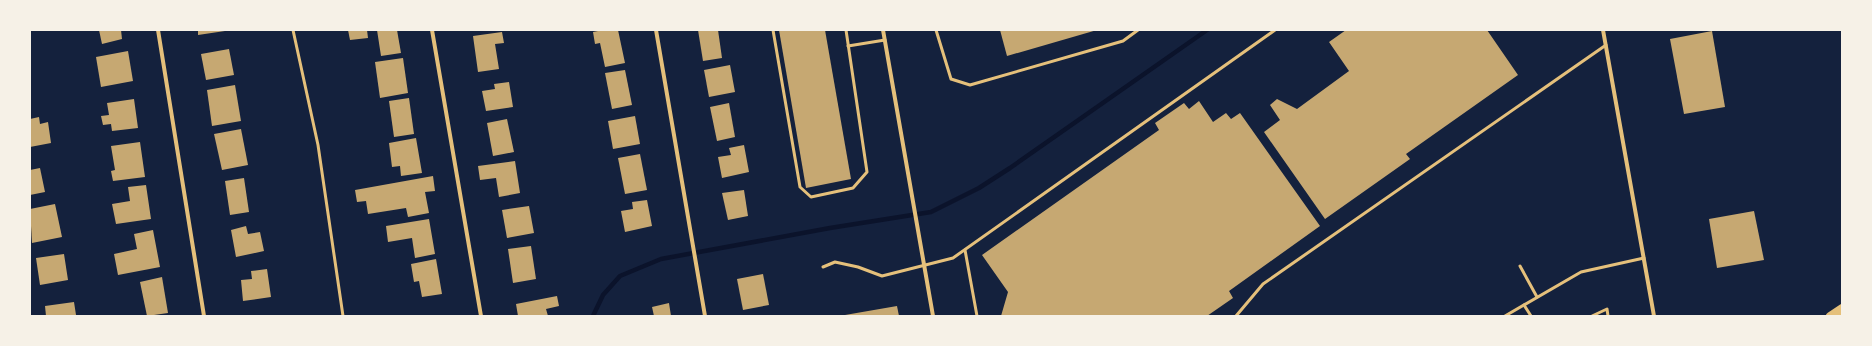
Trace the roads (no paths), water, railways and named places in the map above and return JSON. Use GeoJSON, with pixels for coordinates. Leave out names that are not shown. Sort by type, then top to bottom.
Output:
{"type":"FeatureCollection","features":[{"type":"Feature","properties":{"kind":"main road"},"geometry":{"type":"LineString","coordinates":[[1830,316],[1842,308]]}},
{"type":"Feature","properties":{"kind":"street"},"geometry":{"type":"LineString","coordinates":[[158,30],[204,316]]}},
{"type":"Feature","properties":{"kind":"street"},"geometry":{"type":"LineString","coordinates":[[432,30],[481,316]]}},
{"type":"Feature","properties":{"kind":"street"},"geometry":{"type":"LineString","coordinates":[[656,30],[705,316]]}},
{"type":"Feature","properties":{"kind":"street"},"geometry":{"type":"LineString","coordinates":[[883,30],[933,316]]}},
{"type":"Feature","properties":{"kind":"street"},"geometry":{"type":"LineString","coordinates":[[1603,30],[1654,316]]}},
{"type":"Feature","properties":{"kind":"lane"},"geometry":{"type":"LineString","coordinates":[[293,30],[318,145],[343,316]]}},
{"type":"Feature","properties":{"kind":"lane"},"geometry":{"type":"LineString","coordinates":[[773,30],[800,187],[811,197],[853,188],[867,172],[846,30]]}},
{"type":"Feature","properties":{"kind":"lane"},"geometry":{"type":"LineString","coordinates":[[936,30],[951,79],[970,85],[1123,41],[1138,30]]}},
{"type":"Feature","properties":{"kind":"lane"},"geometry":{"type":"LineString","coordinates":[[822,267],[835,262],[858,266],[882,276],[953,258],[1275,30]]}},
{"type":"Feature","properties":{"kind":"lane"},"geometry":{"type":"LineString","coordinates":[[848,46],[885,40]]}},
{"type":"Feature","properties":{"kind":"lane"},"geometry":{"type":"LineString","coordinates":[[1236,316],[1263,284],[1606,45]]}},
{"type":"Feature","properties":{"kind":"lane"},"geometry":{"type":"LineString","coordinates":[[965,250],[977,316]]}},
{"type":"Feature","properties":{"kind":"lane"},"geometry":{"type":"LineString","coordinates":[[1505,316],[1581,272],[1644,258]]}},
{"type":"Feature","properties":{"kind":"lane"},"geometry":{"type":"LineString","coordinates":[[1520,266],[1537,297]]}},
{"type":"Feature","properties":{"kind":"lane"},"geometry":{"type":"LineString","coordinates":[[1524,305],[1531,316]]}},
{"type":"Feature","properties":{"kind":"lane"},"geometry":{"type":"LineString","coordinates":[[1592,316],[1607,309],[1608,316]]}},
{"type":"Feature","properties":{"kind":"waterway"},"geometry":{"type":"LineString","coordinates":[[593,316],[603,295],[620,276],[661,259],[830,228],[931,212],[979,188],[1010,168],[1207,30]]}}]}
